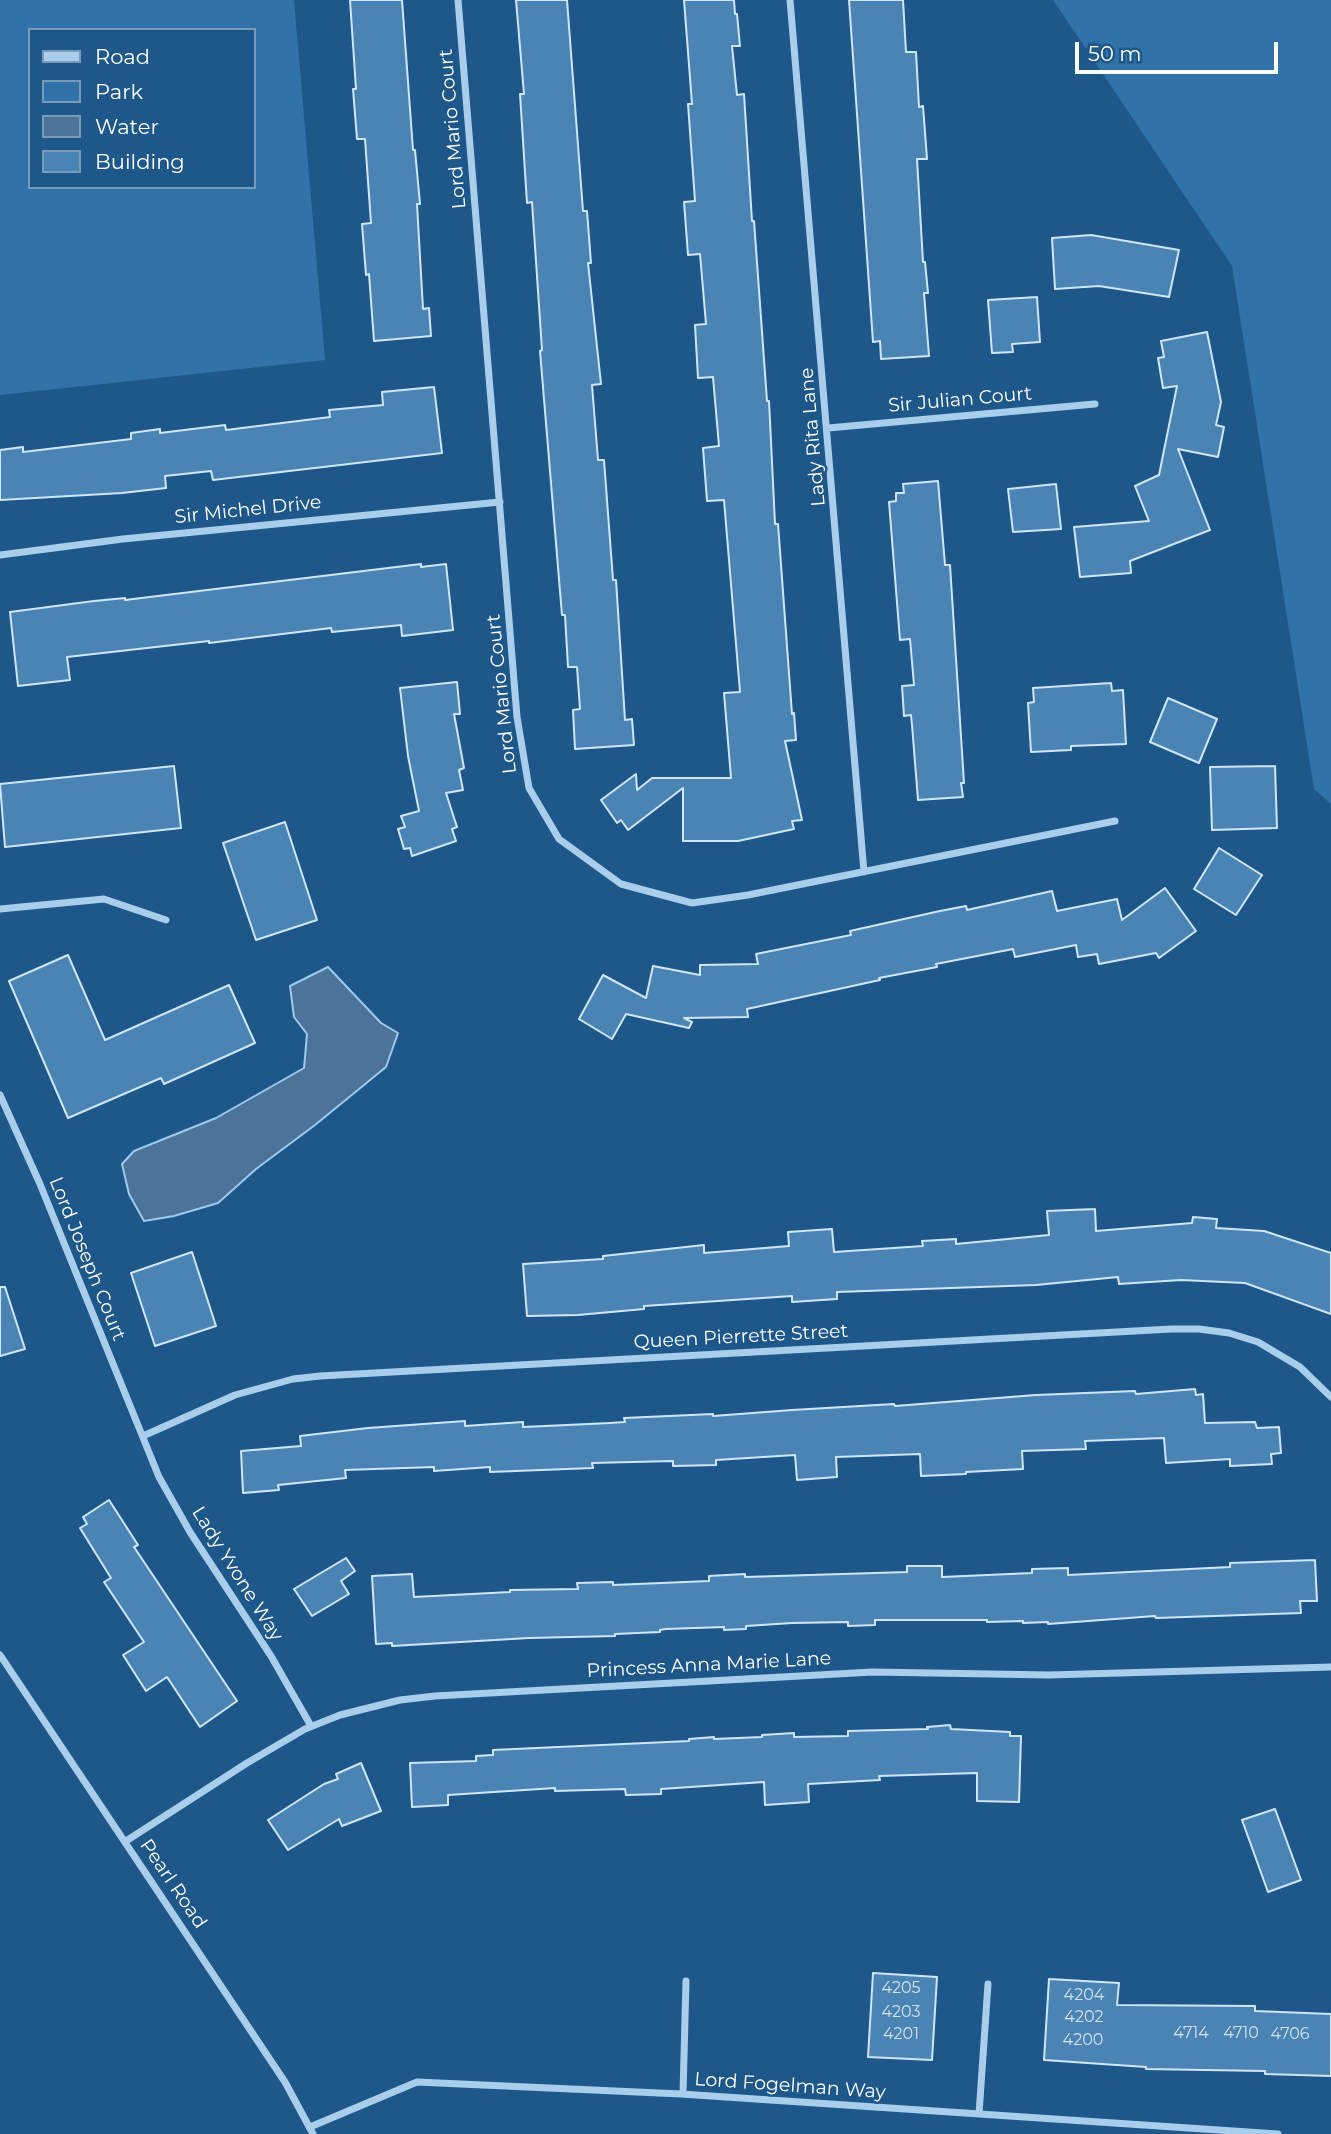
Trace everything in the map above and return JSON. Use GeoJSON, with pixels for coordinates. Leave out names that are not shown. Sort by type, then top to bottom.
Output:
{"type":"FeatureCollection","features":[{"type":"Feature","properties":{"kind":"street","name":"Lord Mario Court"},"geometry":{"type":"LineString","coordinates":[[457,0],[517,717],[529,788],[559,839],[621,884],[692,903],[748,895],[1115,821]]}},
{"type":"Feature","properties":{"kind":"street","name":"Lady Rita Lane"},"geometry":{"type":"LineString","coordinates":[[790,0],[864,872]]}},
{"type":"Feature","properties":{"kind":"street","name":"Sir Julian Court"},"geometry":{"type":"LineString","coordinates":[[828,428],[1095,404]]}},
{"type":"Feature","properties":{"kind":"street","name":"Sir Michel Drive"},"geometry":{"type":"LineString","coordinates":[[0,555],[307,520],[500,502]]}},
{"type":"Feature","properties":{"kind":"street"},"geometry":{"type":"LineString","coordinates":[[0,909],[104,899],[166,920]]}},
{"type":"Feature","properties":{"kind":"street","name":"Lord Joseph Court"},"geometry":{"type":"LineString","coordinates":[[0,1095],[40,1184],[142,1436]]}},
{"type":"Feature","properties":{"kind":"street","name":"Queen Pierrette Street"},"geometry":{"type":"LineString","coordinates":[[142,1436],[235,1395],[283,1381],[320,1376],[1171,1329],[1229,1333],[1258,1342],[1300,1367],[1331,1397]]}},
{"type":"Feature","properties":{"kind":"street","name":"Lady Yvone Way"},"geometry":{"type":"LineString","coordinates":[[142,1436],[159,1477],[190,1532],[271,1656],[311,1726]]}},
{"type":"Feature","properties":{"kind":"street","name":"Pearl Road"},"geometry":{"type":"LineString","coordinates":[[0,1655],[285,2082],[312,2131]]}},
{"type":"Feature","properties":{"kind":"street","name":"Princess Anna Marie Lane"},"geometry":{"type":"LineString","coordinates":[[126,1841],[247,1763],[311,1726],[370,1706],[435,1696],[873,1672],[1049,1675],[1331,1667]]}},
{"type":"Feature","properties":{"kind":"street"},"geometry":{"type":"LineString","coordinates":[[683,2094],[686,1981]]}},
{"type":"Feature","properties":{"kind":"street"},"geometry":{"type":"LineString","coordinates":[[979,2114],[988,1984]]}},
{"type":"Feature","properties":{"kind":"street","name":"Lord Fogelman Way"},"geometry":{"type":"LineString","coordinates":[[312,2131],[417,2082],[683,2094],[1278,2134]]}},
{"type":"Feature","properties":{"kind":"green space"},"geometry":{"type":"Polygon","coordinates":[[[0,0],[294,0],[325,360],[0,395],[0,0]]]}},
{"type":"Feature","properties":{"kind":"green space"},"geometry":{"type":"Polygon","coordinates":[[[1053,0],[1331,0],[1331,804],[1314,789],[1232,266],[1053,0]]]}},
{"type":"Feature","properties":{"kind":"water"},"geometry":{"type":"Polygon","coordinates":[[[328,967],[381,1023],[398,1033],[386,1067],[256,1169],[218,1203],[174,1216],[144,1221],[129,1194],[122,1164],[134,1151],[216,1118],[304,1068],[307,1034],[294,1017],[290,986],[328,967]]]}},
{"type":"Feature","properties":{"kind":"building"},"geometry":{"type":"Polygon","coordinates":[[[350,0],[402,0],[413,150],[420,204],[417,204],[423,309],[429,308],[431,336],[374,341],[362,224],[371,223],[365,139],[357,139],[350,0]]]}},
{"type":"Feature","properties":{"kind":"building"},"geometry":{"type":"Polygon","coordinates":[[[516,0],[567,0],[583,211],[587,211],[591,263],[588,263],[601,384],[592,385],[598,460],[604,460],[613,580],[616,580],[625,720],[632,719],[634,745],[575,749],[573,710],[580,709],[577,667],[568,667],[565,615],[562,615],[540,351],[532,202],[527,203],[520,94],[524,94],[516,0]]]}},
{"type":"Feature","properties":{"kind":"building"},"geometry":{"type":"Polygon","coordinates":[[[684,0],[734,0],[737,14],[740,46],[732,46],[737,95],[744,94],[752,221],[769,401],[775,524],[778,524],[796,740],[785,741],[802,820],[792,821],[794,829],[738,841],[683,841],[683,788],[628,830],[621,820],[617,823],[601,800],[636,774],[637,790],[652,778],[731,778],[724,693],[740,692],[724,500],[707,501],[703,448],[719,446],[713,377],[698,378],[695,325],[706,324],[700,254],[688,255],[684,202],[695,201],[688,104],[692,104],[684,0]]]}},
{"type":"Feature","properties":{"kind":"building"},"geometry":{"type":"Polygon","coordinates":[[[849,0],[903,0],[906,52],[916,52],[919,107],[923,106],[927,159],[917,159],[923,262],[928,293],[924,293],[929,356],[881,359],[880,341],[873,342],[849,0]]]}},
{"type":"Feature","properties":{"kind":"building"},"geometry":{"type":"Polygon","coordinates":[[[1091,235],[1179,250],[1169,297],[1099,286],[1055,289],[1052,238],[1091,235]]]}},
{"type":"Feature","properties":{"kind":"building"},"geometry":{"type":"Polygon","coordinates":[[[1037,297],[1040,342],[1012,344],[1013,352],[992,353],[988,300],[1037,297]]]}},
{"type":"Feature","properties":{"kind":"building"},"geometry":{"type":"Polygon","coordinates":[[[1207,332],[1221,402],[1216,425],[1224,427],[1218,457],[1178,449],[1210,530],[1130,561],[1131,573],[1080,577],[1074,527],[1149,521],[1135,486],[1159,475],[1177,386],[1163,388],[1158,358],[1164,357],[1161,341],[1207,332]]]}},
{"type":"Feature","properties":{"kind":"building"},"geometry":{"type":"Polygon","coordinates":[[[434,387],[442,453],[213,480],[211,471],[165,476],[166,488],[0,500],[0,450],[23,447],[23,452],[131,439],[131,433],[160,429],[160,433],[225,425],[226,430],[330,417],[329,410],[383,405],[382,392],[434,387]]]}},
{"type":"Feature","properties":{"kind":"building"},"geometry":{"type":"Polygon","coordinates":[[[938,481],[945,565],[950,565],[964,783],[961,783],[963,797],[918,800],[911,715],[904,716],[902,686],[914,685],[910,639],[900,640],[889,502],[896,501],[896,493],[904,493],[903,484],[938,481]]]}},
{"type":"Feature","properties":{"kind":"building"},"geometry":{"type":"Polygon","coordinates":[[[1056,484],[1061,529],[1013,532],[1008,489],[1056,484]]]}},
{"type":"Feature","properties":{"kind":"building"},"geometry":{"type":"Polygon","coordinates":[[[421,564],[421,567],[446,564],[453,630],[402,636],[401,625],[332,632],[331,628],[67,657],[70,680],[18,686],[10,612],[421,564]]]}},
{"type":"Feature","properties":{"kind":"building"},"geometry":{"type":"Polygon","coordinates":[[[457,682],[460,714],[454,714],[464,768],[459,770],[463,790],[446,793],[457,827],[452,829],[456,841],[412,856],[410,848],[404,849],[398,829],[405,827],[401,816],[419,811],[408,756],[400,688],[457,682]]]}},
{"type":"Feature","properties":{"kind":"building"},"geometry":{"type":"Polygon","coordinates":[[[1111,683],[1112,691],[1123,690],[1126,744],[1071,746],[1071,750],[1031,752],[1028,703],[1034,702],[1033,688],[1111,683]]]}},
{"type":"Feature","properties":{"kind":"building"},"geometry":{"type":"Polygon","coordinates":[[[1168,698],[1217,719],[1199,763],[1150,742],[1168,698]]]}},
{"type":"Feature","properties":{"kind":"building"},"geometry":{"type":"Polygon","coordinates":[[[174,766],[181,828],[5,847],[0,784],[174,766]]]}},
{"type":"Feature","properties":{"kind":"building"},"geometry":{"type":"Polygon","coordinates":[[[1275,766],[1277,828],[1212,830],[1210,767],[1275,766]]]}},
{"type":"Feature","properties":{"kind":"building"},"geometry":{"type":"Polygon","coordinates":[[[285,822],[317,920],[256,940],[223,843],[285,822]]]}},
{"type":"Feature","properties":{"kind":"building"},"geometry":{"type":"Polygon","coordinates":[[[1219,848],[1262,875],[1236,915],[1194,889],[1219,848]]]}},
{"type":"Feature","properties":{"kind":"building"},"geometry":{"type":"Polygon","coordinates":[[[1165,888],[1196,931],[1159,958],[1156,953],[1099,964],[1097,954],[1078,957],[1076,945],[1015,957],[1013,949],[936,964],[937,967],[747,1009],[748,1017],[684,1018],[692,1022],[689,1028],[626,1014],[612,1039],[579,1019],[603,975],[646,998],[653,966],[700,975],[700,965],[758,964],[756,954],[851,935],[850,931],[940,911],[966,906],[967,910],[1052,891],[1057,911],[1117,899],[1122,920],[1165,888]]]}},
{"type":"Feature","properties":{"kind":"building"},"geometry":{"type":"Polygon","coordinates":[[[68,955],[105,1040],[229,985],[255,1043],[164,1084],[161,1078],[68,1118],[9,981],[68,955]]]}},
{"type":"Feature","properties":{"kind":"building"},"geometry":{"type":"Polygon","coordinates":[[[1095,1209],[1096,1231],[1192,1223],[1193,1217],[1217,1219],[1216,1228],[1264,1231],[1331,1253],[1331,1314],[1245,1283],[1181,1280],[1119,1284],[1118,1277],[1036,1285],[837,1292],[837,1299],[792,1302],[792,1296],[644,1306],[644,1309],[578,1315],[527,1316],[523,1264],[603,1259],[603,1256],[704,1245],[704,1253],[789,1246],[788,1232],[832,1229],[834,1252],[923,1246],[922,1241],[956,1239],[956,1244],[1049,1235],[1047,1211],[1095,1209]]]}},
{"type":"Feature","properties":{"kind":"building"},"geometry":{"type":"Polygon","coordinates":[[[192,1252],[216,1326],[155,1346],[131,1273],[192,1252]]]}},
{"type":"Feature","properties":{"kind":"building"},"geometry":{"type":"Polygon","coordinates":[[[0,1287],[5,1287],[25,1349],[0,1356],[0,1287]]]}},
{"type":"Feature","properties":{"kind":"building"},"geometry":{"type":"Polygon","coordinates":[[[1195,1389],[1196,1395],[1203,1394],[1205,1423],[1255,1422],[1257,1428],[1279,1427],[1281,1453],[1271,1454],[1272,1464],[1230,1466],[1230,1459],[1166,1463],[1164,1438],[1085,1441],[1086,1449],[1022,1451],[1023,1469],[966,1474],[921,1476],[920,1454],[836,1457],[837,1477],[797,1480],[795,1455],[716,1460],[716,1465],[673,1466],[673,1461],[592,1463],[593,1468],[490,1472],[490,1467],[434,1471],[434,1467],[345,1470],[346,1478],[278,1485],[279,1490],[243,1493],[241,1451],[301,1446],[300,1436],[368,1428],[465,1421],[465,1426],[523,1422],[523,1427],[610,1423],[625,1422],[624,1418],[713,1416],[1036,1395],[1135,1391],[1136,1394],[1195,1389]]]}},
{"type":"Feature","properties":{"kind":"building"},"geometry":{"type":"Polygon","coordinates":[[[109,1500],[138,1545],[134,1547],[237,1701],[200,1727],[167,1677],[146,1691],[123,1655],[144,1642],[104,1582],[111,1578],[80,1528],[87,1524],[83,1517],[109,1500]]]}},
{"type":"Feature","properties":{"kind":"building"},"geometry":{"type":"Polygon","coordinates":[[[346,1558],[355,1571],[341,1581],[349,1594],[312,1616],[294,1589],[346,1558]]]}},
{"type":"Feature","properties":{"kind":"building"},"geometry":{"type":"Polygon","coordinates":[[[1315,1560],[1317,1601],[1300,1601],[1301,1613],[1155,1616],[1048,1624],[987,1620],[875,1620],[875,1625],[848,1626],[848,1622],[792,1623],[746,1626],[746,1629],[666,1629],[660,1632],[615,1636],[392,1646],[392,1643],[376,1644],[372,1576],[412,1574],[414,1597],[510,1590],[578,1589],[577,1583],[613,1582],[613,1585],[709,1581],[709,1576],[745,1574],[745,1577],[907,1572],[907,1566],[942,1566],[942,1577],[1032,1573],[1032,1569],[1068,1568],[1068,1575],[1230,1567],[1230,1563],[1315,1560]]]}},
{"type":"Feature","properties":{"kind":"building"},"geometry":{"type":"Polygon","coordinates":[[[950,1725],[951,1729],[1010,1732],[1010,1736],[1021,1736],[1019,1802],[977,1801],[977,1773],[879,1776],[880,1780],[808,1784],[809,1802],[765,1805],[764,1782],[661,1789],[661,1794],[626,1795],[625,1789],[555,1791],[555,1788],[448,1795],[448,1805],[412,1807],[410,1763],[476,1761],[476,1756],[493,1755],[493,1750],[689,1741],[714,1737],[762,1737],[794,1733],[794,1737],[848,1736],[848,1731],[928,1729],[927,1727],[950,1725]]]}},
{"type":"Feature","properties":{"kind":"building"},"geometry":{"type":"Polygon","coordinates":[[[361,1763],[381,1811],[342,1826],[339,1819],[288,1850],[268,1820],[324,1784],[338,1779],[336,1774],[361,1763]]]}},
{"type":"Feature","properties":{"kind":"building"},"geometry":{"type":"Polygon","coordinates":[[[1275,1809],[1301,1880],[1268,1892],[1242,1820],[1275,1809]]]}},
{"type":"Feature","properties":{"kind":"building"},"geometry":{"type":"Polygon","coordinates":[[[873,1973],[937,1977],[932,2060],[868,2057],[873,1973]]]}},
{"type":"Feature","properties":{"kind":"building"},"geometry":{"type":"Polygon","coordinates":[[[1049,1979],[1119,1983],[1117,2005],[1255,2006],[1255,2011],[1331,2014],[1331,2076],[1265,2074],[1265,2071],[1146,2069],[1044,2060],[1049,1979]]]}}]}
